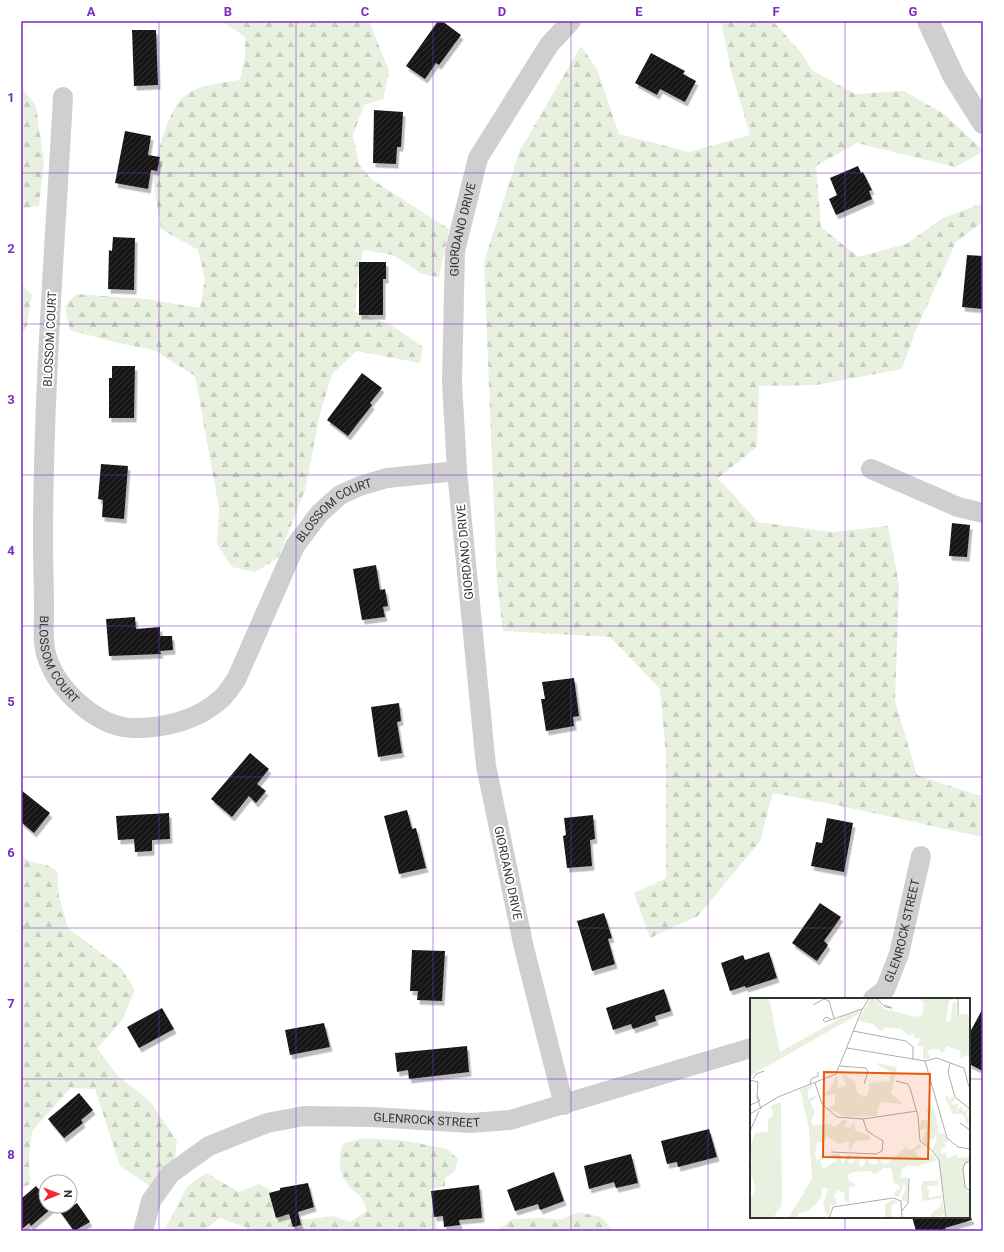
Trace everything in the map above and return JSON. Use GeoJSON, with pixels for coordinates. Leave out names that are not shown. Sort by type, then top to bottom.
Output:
{"type":"FeatureCollection","features":[{"type":"Feature","properties":{"kind":"street","name":"GIORDANO DRIVE"},"geometry":{"type":"LineString","coordinates":[[564,1105],[524,948],[486,766],[457,471],[452,382],[455,251],[478,158],[549,45],[571,21]]}},
{"type":"Feature","properties":{"kind":"street"},"geometry":{"type":"LineString","coordinates":[[928,21],[954,77],[983,123]]}},
{"type":"Feature","properties":{"kind":"street","name":"BLOSSOM COURT"},"geometry":{"type":"LineString","coordinates":[[63,97],[43,469],[44,626],[46,656],[57,680],[79,705],[104,720],[129,728],[153,728],[180,722],[202,712],[221,699],[236,680],[295,546],[318,514],[340,495],[360,486],[387,478],[457,471]]}},
{"type":"Feature","properties":{"kind":"street"},"geometry":{"type":"LineString","coordinates":[[871,469],[958,507],[983,513]]}},
{"type":"Feature","properties":{"kind":"street","name":"GLENROCK STREET"},"geometry":{"type":"LineString","coordinates":[[874,998],[885,990],[898,954],[921,856]]}},
{"type":"Feature","properties":{"kind":"street","name":"GLENROCK STREET"},"geometry":{"type":"LineString","coordinates":[[143,1231],[151,1200],[170,1174],[209,1146],[267,1123],[304,1116],[372,1117],[471,1123],[510,1120],[750,1048]]}},
{"type":"Feature","properties":{"kind":"green space"},"geometry":{"type":"Polygon","coordinates":[[[222,21],[369,21],[389,71],[383,99],[364,105],[353,135],[359,164],[371,179],[449,229],[439,277],[422,274],[393,255],[363,250],[357,283],[355,312],[390,324],[423,347],[420,363],[357,351],[332,374],[320,414],[305,490],[278,558],[255,572],[232,567],[217,544],[219,508],[195,376],[154,350],[118,343],[70,330],[65,306],[76,294],[146,299],[200,308],[205,279],[198,250],[161,229],[154,181],[157,160],[164,133],[174,109],[180,100],[187,94],[200,88],[213,84],[240,80],[245,57],[245,37],[222,21]]]}},
{"type":"Feature","properties":{"kind":"green space"},"geometry":{"type":"Polygon","coordinates":[[[721,21],[773,21],[802,54],[812,70],[855,94],[904,91],[944,114],[983,150],[983,152],[955,167],[857,143],[816,166],[821,227],[858,257],[906,244],[943,218],[983,203],[983,222],[956,242],[915,332],[902,369],[817,385],[759,386],[757,447],[718,478],[758,522],[832,532],[888,526],[899,585],[895,701],[917,775],[977,795],[983,795],[983,837],[773,793],[760,841],[698,916],[650,938],[634,893],[666,878],[666,756],[660,689],[610,637],[503,631],[497,583],[484,262],[519,152],[581,46],[597,69],[619,134],[689,152],[750,135],[731,71],[721,21]]]}},
{"type":"Feature","properties":{"kind":"green space"},"geometry":{"type":"Polygon","coordinates":[[[21,87],[36,106],[44,162],[39,206],[24,208],[21,207],[21,87]]]}},
{"type":"Feature","properties":{"kind":"green space"},"geometry":{"type":"Polygon","coordinates":[[[21,284],[32,294],[26,330],[21,332],[21,284]]]}},
{"type":"Feature","properties":{"kind":"green space"},"geometry":{"type":"Polygon","coordinates":[[[21,854],[28,861],[47,865],[57,871],[59,896],[68,928],[121,968],[135,990],[122,1020],[97,1049],[118,1076],[150,1101],[177,1141],[174,1165],[150,1186],[120,1166],[95,1089],[71,1088],[32,1131],[29,1155],[30,1184],[21,1188],[21,854]]]}},
{"type":"Feature","properties":{"kind":"green space"},"geometry":{"type":"Polygon","coordinates":[[[365,1138],[407,1141],[447,1149],[458,1159],[455,1171],[445,1178],[445,1186],[430,1189],[438,1231],[248,1231],[245,1227],[219,1218],[204,1231],[164,1231],[187,1187],[206,1173],[239,1192],[259,1184],[271,1190],[282,1214],[291,1219],[311,1219],[333,1216],[350,1222],[367,1211],[361,1197],[344,1179],[340,1163],[341,1153],[343,1143],[365,1138]]]}},
{"type":"Feature","properties":{"kind":"green space"},"geometry":{"type":"Polygon","coordinates":[[[579,1212],[601,1217],[614,1231],[498,1231],[498,1229],[513,1219],[545,1218],[560,1220],[579,1212]]]}},
{"type":"Feature","properties":{"kind":"building"},"geometry":{"type":"Polygon","coordinates":[[[438,21],[442,21],[461,35],[439,65],[436,63],[425,79],[406,66],[438,21]]]}},
{"type":"Feature","properties":{"kind":"building"},"geometry":{"type":"Polygon","coordinates":[[[132,30],[156,30],[158,85],[134,86],[132,30]]]}},
{"type":"Feature","properties":{"kind":"building"},"geometry":{"type":"Polygon","coordinates":[[[651,53],[685,71],[683,74],[696,81],[685,102],[660,89],[657,95],[635,83],[651,53]]]}},
{"type":"Feature","properties":{"kind":"building"},"geometry":{"type":"Polygon","coordinates":[[[374,110],[403,112],[401,147],[397,147],[396,164],[373,163],[374,110]]]}},
{"type":"Feature","properties":{"kind":"building"},"geometry":{"type":"Polygon","coordinates":[[[125,131],[151,136],[148,155],[160,157],[157,171],[151,170],[148,189],[115,183],[125,131]]]}},
{"type":"Feature","properties":{"kind":"building"},"geometry":{"type":"Polygon","coordinates":[[[858,166],[861,173],[863,172],[872,190],[869,191],[872,199],[836,215],[829,199],[837,195],[830,178],[858,166]]]}},
{"type":"Feature","properties":{"kind":"building"},"geometry":{"type":"Polygon","coordinates":[[[113,237],[135,238],[134,290],[108,289],[109,250],[112,251],[113,237]]]}},
{"type":"Feature","properties":{"kind":"building"},"geometry":{"type":"Polygon","coordinates":[[[967,255],[983,256],[983,309],[962,307],[967,255]]]}},
{"type":"Feature","properties":{"kind":"building"},"geometry":{"type":"Polygon","coordinates":[[[359,262],[386,262],[386,279],[383,279],[383,315],[359,315],[359,262]]]}},
{"type":"Feature","properties":{"kind":"building"},"geometry":{"type":"Polygon","coordinates":[[[112,366],[135,366],[134,418],[109,418],[109,378],[112,378],[112,366]]]}},
{"type":"Feature","properties":{"kind":"building"},"geometry":{"type":"Polygon","coordinates":[[[362,373],[382,388],[370,403],[372,405],[348,436],[327,420],[362,373]]]}},
{"type":"Feature","properties":{"kind":"building"},"geometry":{"type":"Polygon","coordinates":[[[101,464],[128,466],[124,519],[102,517],[103,500],[98,499],[101,464]]]}},
{"type":"Feature","properties":{"kind":"building"},"geometry":{"type":"Polygon","coordinates":[[[952,523],[970,525],[967,557],[949,556],[952,523]]]}},
{"type":"Feature","properties":{"kind":"building"},"geometry":{"type":"Polygon","coordinates":[[[376,565],[380,590],[385,589],[388,606],[383,607],[385,617],[362,620],[353,569],[376,565]]]}},
{"type":"Feature","properties":{"kind":"building"},"geometry":{"type":"Polygon","coordinates":[[[135,617],[136,629],[160,627],[160,636],[172,636],[173,650],[160,651],[161,654],[109,656],[106,619],[135,617]]]}},
{"type":"Feature","properties":{"kind":"building"},"geometry":{"type":"Polygon","coordinates":[[[574,678],[579,716],[573,717],[574,726],[546,731],[541,699],[545,699],[542,682],[574,678]]]}},
{"type":"Feature","properties":{"kind":"building"},"geometry":{"type":"Polygon","coordinates":[[[399,703],[401,721],[397,722],[402,753],[378,757],[371,707],[399,703]]]}},
{"type":"Feature","properties":{"kind":"building"},"geometry":{"type":"Polygon","coordinates":[[[250,753],[269,769],[257,784],[266,791],[256,803],[249,796],[232,817],[211,799],[250,753]]]}},
{"type":"Feature","properties":{"kind":"building"},"geometry":{"type":"Polygon","coordinates":[[[21,790],[50,813],[34,833],[21,822],[21,790]]]}},
{"type":"Feature","properties":{"kind":"building"},"geometry":{"type":"Polygon","coordinates":[[[407,810],[412,829],[416,828],[426,868],[399,874],[384,816],[407,810]]]}},
{"type":"Feature","properties":{"kind":"building"},"geometry":{"type":"Polygon","coordinates":[[[169,813],[170,839],[152,840],[152,851],[135,852],[134,839],[118,840],[116,816],[169,813]]]}},
{"type":"Feature","properties":{"kind":"building"},"geometry":{"type":"Polygon","coordinates":[[[593,815],[595,839],[590,840],[592,866],[567,868],[563,836],[566,835],[564,818],[593,815]]]}},
{"type":"Feature","properties":{"kind":"building"},"geometry":{"type":"Polygon","coordinates":[[[827,818],[853,823],[844,872],[811,866],[816,842],[822,843],[827,818]]]}},
{"type":"Feature","properties":{"kind":"building"},"geometry":{"type":"Polygon","coordinates":[[[820,903],[841,917],[824,941],[828,945],[817,961],[792,943],[820,903]]]}},
{"type":"Feature","properties":{"kind":"building"},"geometry":{"type":"Polygon","coordinates":[[[604,913],[612,938],[608,939],[615,964],[592,971],[577,921],[604,913]]]}},
{"type":"Feature","properties":{"kind":"building"},"geometry":{"type":"Polygon","coordinates":[[[412,950],[445,951],[442,1001],[417,1000],[418,991],[410,991],[412,950]]]}},
{"type":"Feature","properties":{"kind":"building"},"geometry":{"type":"Polygon","coordinates":[[[769,952],[777,978],[746,988],[745,986],[730,991],[721,963],[743,955],[745,960],[769,952]]]}},
{"type":"Feature","properties":{"kind":"building"},"geometry":{"type":"Polygon","coordinates":[[[664,989],[671,1011],[655,1016],[656,1021],[633,1029],[631,1024],[613,1030],[606,1008],[664,989]]]}},
{"type":"Feature","properties":{"kind":"building"},"geometry":{"type":"Polygon","coordinates":[[[162,1008],[174,1029],[139,1048],[127,1027],[162,1008]]]}},
{"type":"Feature","properties":{"kind":"building"},"geometry":{"type":"Polygon","coordinates":[[[983,1008],[983,1071],[970,1064],[970,1032],[983,1008]]]}},
{"type":"Feature","properties":{"kind":"building"},"geometry":{"type":"Polygon","coordinates":[[[324,1023],[330,1047],[290,1055],[285,1030],[324,1023]]]}},
{"type":"Feature","properties":{"kind":"building"},"geometry":{"type":"Polygon","coordinates":[[[467,1046],[469,1072],[409,1079],[408,1070],[397,1072],[395,1053],[467,1046]]]}},
{"type":"Feature","properties":{"kind":"building"},"geometry":{"type":"Polygon","coordinates":[[[79,1093],[93,1110],[81,1120],[83,1123],[64,1138],[48,1119],[79,1093]]]}},
{"type":"Feature","properties":{"kind":"building"},"geometry":{"type":"Polygon","coordinates":[[[709,1129],[717,1157],[678,1167],[677,1162],[667,1164],[661,1141],[709,1129]]]}},
{"type":"Feature","properties":{"kind":"building"},"geometry":{"type":"Polygon","coordinates":[[[631,1154],[638,1183],[616,1188],[614,1182],[589,1189],[584,1166],[631,1154]]]}},
{"type":"Feature","properties":{"kind":"building"},"geometry":{"type":"Polygon","coordinates":[[[554,1172],[564,1201],[540,1210],[538,1204],[515,1211],[507,1190],[554,1172]]]}},
{"type":"Feature","properties":{"kind":"building"},"geometry":{"type":"Polygon","coordinates":[[[308,1183],[314,1207],[298,1212],[301,1225],[293,1227],[289,1214],[276,1218],[269,1193],[280,1190],[280,1188],[308,1183]]]}},
{"type":"Feature","properties":{"kind":"building"},"geometry":{"type":"Polygon","coordinates":[[[479,1185],[482,1218],[459,1220],[460,1225],[444,1227],[443,1216],[434,1217],[431,1191],[479,1185]]]}},
{"type":"Feature","properties":{"kind":"building"},"geometry":{"type":"Polygon","coordinates":[[[36,1186],[38,1188],[38,1214],[45,1214],[31,1226],[29,1223],[21,1230],[21,1199],[36,1186]]]}},
{"type":"Feature","properties":{"kind":"building"},"geometry":{"type":"Polygon","coordinates":[[[78,1204],[90,1222],[74,1231],[62,1214],[78,1214],[78,1204]]]}},
{"type":"Feature","properties":{"kind":"building"},"geometry":{"type":"Polygon","coordinates":[[[971,1217],[972,1220],[945,1228],[946,1231],[916,1231],[912,1218],[971,1217]]]}}]}
